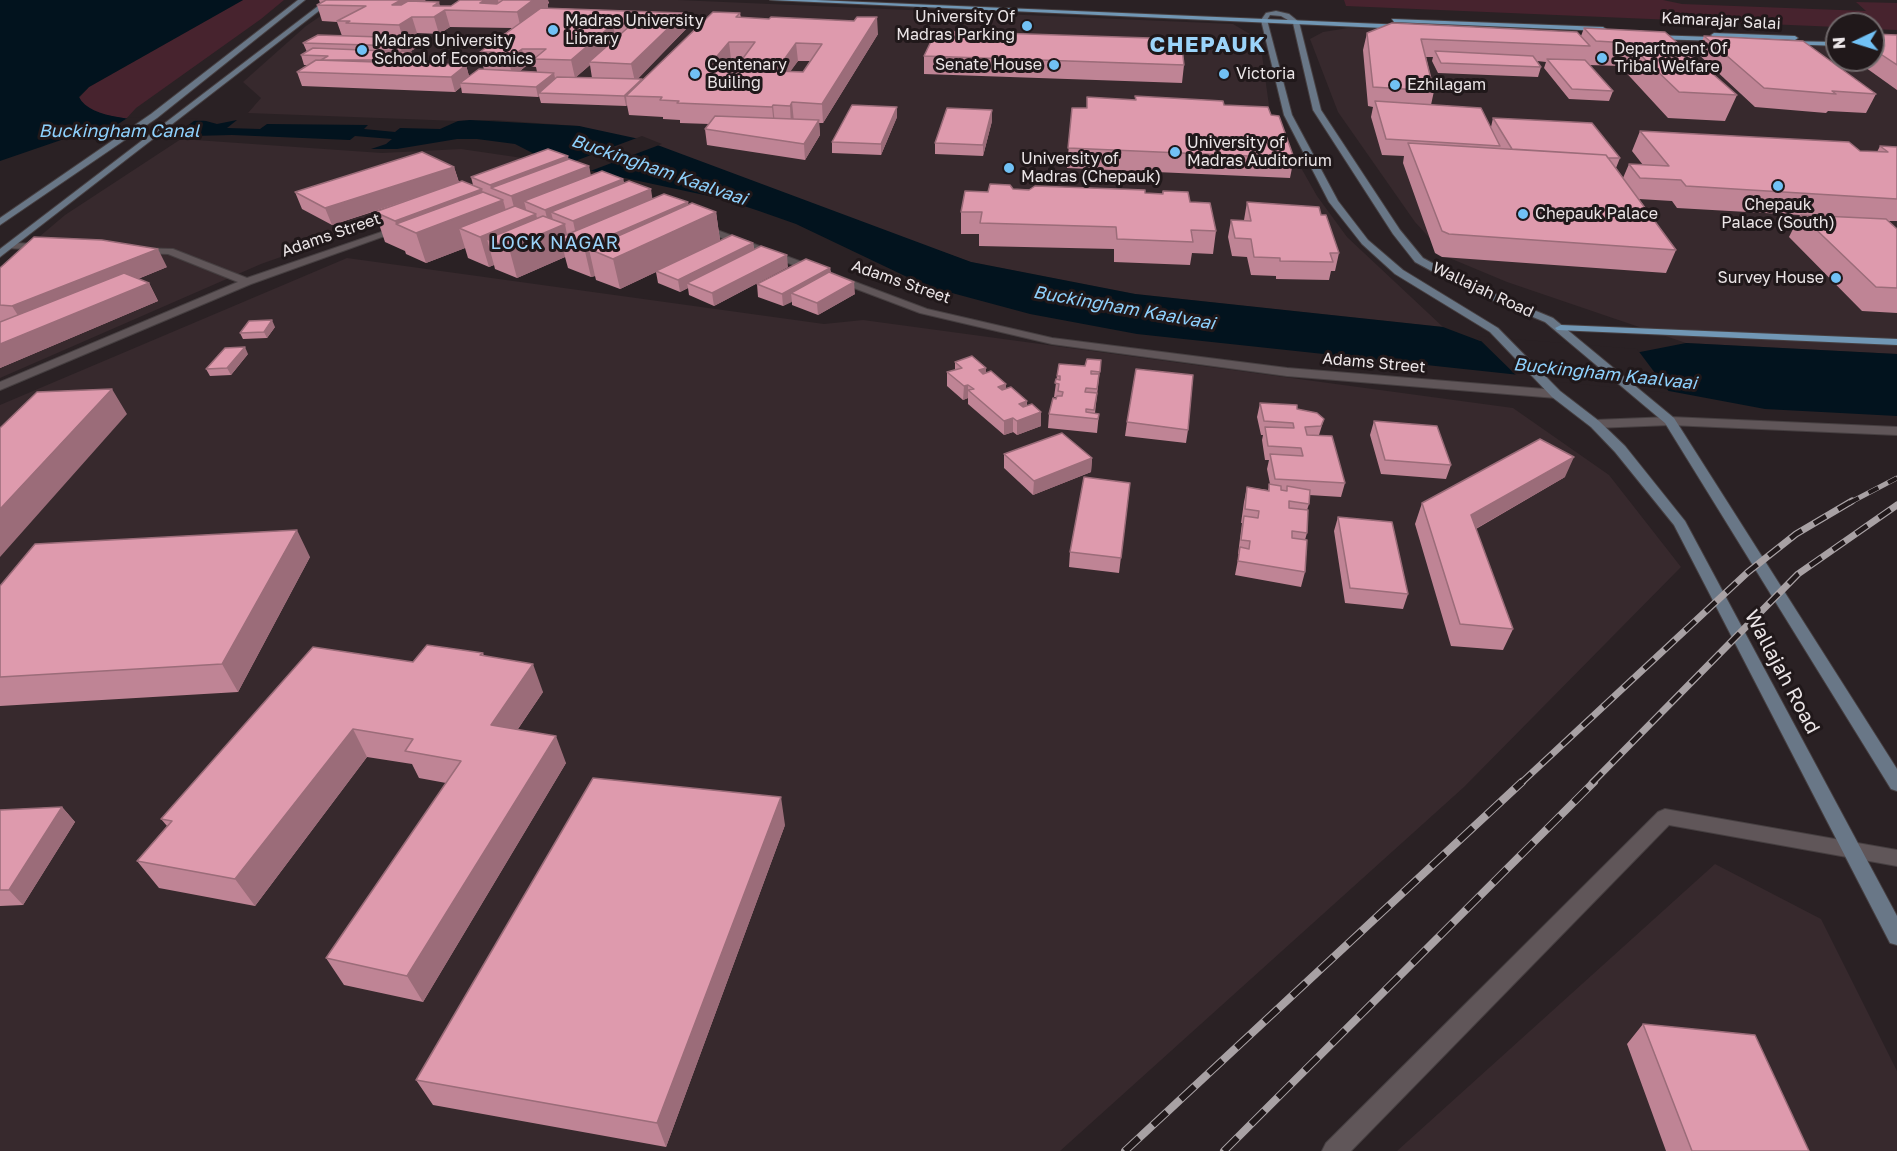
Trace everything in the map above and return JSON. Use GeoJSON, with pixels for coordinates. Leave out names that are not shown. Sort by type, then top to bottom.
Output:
{"type":"FeatureCollection","features":[{"type":"Feature","properties":{"kind":"main road"},"geometry":{"type":"LineString","coordinates":[[0,222],[115,145],[302,0]]}},
{"type":"Feature","properties":{"kind":"main road"},"geometry":{"type":"LineString","coordinates":[[0,255],[330,0]]}},
{"type":"Feature","properties":{"kind":"main road"},"geometry":{"type":"LineString","coordinates":[[773,0],[1264,16],[1610,32],[1309,14]]}},
{"type":"Feature","properties":{"kind":"main road"},"geometry":{"type":"LineString","coordinates":[[1264,16],[1276,12],[1297,18]]}},
{"type":"Feature","properties":{"kind":"main road","name":"Wallajah Road"},"geometry":{"type":"LineString","coordinates":[[1264,16],[1288,115],[1334,202],[1365,242],[1399,272],[1494,330],[1556,394],[1595,424],[1620,448],[1680,524],[1897,936]]}},
{"type":"Feature","properties":{"kind":"main road","name":"Wallajah Road"},"geometry":{"type":"LineString","coordinates":[[1297,18],[1317,110],[1396,232],[1419,260],[1467,286],[1520,307],[1561,328],[1670,421],[1897,784]]}},
{"type":"Feature","properties":{"kind":"main road","name":"Kamarajar Salai"},"geometry":{"type":"LineString","coordinates":[[1645,34],[1825,42]]}},
{"type":"Feature","properties":{"kind":"main road"},"geometry":{"type":"LineString","coordinates":[[1561,328],[1897,342]]}},
{"type":"Feature","properties":{"kind":"street","name":"Adams Street"},"geometry":{"type":"LineString","coordinates":[[0,386],[247,282],[414,223]]}},
{"type":"Feature","properties":{"kind":"street","name":"Adams Street"},"geometry":{"type":"LineString","coordinates":[[690,223],[924,310],[1052,341],[1287,372],[1556,394]]}},
{"type":"Feature","properties":{"kind":"street"},"geometry":{"type":"LineString","coordinates":[[11,246],[56,248]]}},
{"type":"Feature","properties":{"kind":"street"},"geometry":{"type":"LineString","coordinates":[[124,250],[169,251],[247,282]]}},
{"type":"Feature","properties":{"kind":"street"},"geometry":{"type":"LineString","coordinates":[[1595,424],[1670,421],[1897,431]]}},
{"type":"Feature","properties":{"kind":"street"},"geometry":{"type":"LineString","coordinates":[[1334,1151],[1665,817],[1897,858]]}},
{"type":"Feature","properties":{"kind":"shaded area"},"geometry":{"type":"Polygon","coordinates":[[[243,0],[284,0],[136,108],[126,119],[93,111],[79,98],[89,87],[243,0]]]}},
{"type":"Feature","properties":{"kind":"shaded area","name":"University of Madras (Chepauk)"},"geometry":{"type":"Polygon","coordinates":[[[344,0],[678,0],[1233,24],[1260,40],[1270,113],[1317,196],[1347,237],[1443,327],[1135,294],[971,262],[579,126],[493,120],[458,121],[248,113],[261,98],[243,82],[306,26],[344,0]]]}},
{"type":"Feature","properties":{"kind":"shaded area"},"geometry":{"type":"Polygon","coordinates":[[[1344,0],[1663,0],[1682,4],[1866,11],[1856,2],[1897,3],[1897,30],[1885,30],[1885,12],[1825,12],[1825,26],[1346,6],[1344,0]]]}},
{"type":"Feature","properties":{"kind":"shaded area"},"geometry":{"type":"Polygon","coordinates":[[[1348,28],[1825,46],[1825,72],[1885,72],[1885,54],[1897,49],[1897,354],[1686,343],[1507,282],[1447,257],[1415,222],[1338,112],[1310,39],[1323,32],[1348,28]]]}},
{"type":"Feature","properties":{"kind":"shaded area"},"geometry":{"type":"Polygon","coordinates":[[[181,139],[382,153],[461,149],[550,162],[261,264],[0,378],[0,270],[65,215],[181,139]]]}},
{"type":"Feature","properties":{"kind":"shaded area"},"geometry":{"type":"Polygon","coordinates":[[[347,258],[824,324],[863,320],[1513,408],[1609,475],[1681,567],[1464,787],[1060,1151],[0,1151],[0,405],[347,258]]]}},
{"type":"Feature","properties":{"kind":"shaded area"},"geometry":{"type":"Polygon","coordinates":[[[1715,864],[1821,919],[1897,1071],[1897,1151],[1397,1151],[1715,864]]]}},
{"type":"Feature","properties":{"kind":"water"},"geometry":{"type":"Polygon","coordinates":[[[0,0],[243,0],[89,87],[79,97],[87,106],[101,113],[118,117],[157,121],[206,121],[217,124],[237,120],[227,128],[260,129],[267,124],[368,125],[364,129],[395,132],[400,128],[440,129],[458,121],[470,120],[579,126],[644,140],[971,262],[1135,294],[1443,327],[1480,341],[1640,352],[1686,343],[1897,354],[1897,416],[1765,409],[1669,391],[1137,334],[1030,314],[926,286],[796,224],[723,199],[550,162],[515,144],[457,139],[397,149],[371,149],[386,144],[392,139],[355,136],[350,140],[155,133],[111,134],[67,138],[0,161],[0,0]]]}},
{"type":"Feature","properties":{"kind":"pier"},"geometry":{"type":"Polygon","coordinates":[[[129,117],[198,118],[172,137],[111,137],[93,140],[129,117]]]}},
{"type":"Feature","properties":{"kind":"pier"},"geometry":{"type":"Polygon","coordinates":[[[642,136],[662,144],[585,173],[559,167],[642,136]]]}},
{"type":"Feature","properties":{"kind":"pier"},"geometry":{"type":"Polygon","coordinates":[[[1476,336],[1637,349],[1670,393],[1519,378],[1476,336]]]}},
{"type":"Feature","properties":{"kind":"building"},"geometry":{"type":"Polygon","coordinates":[[[326,0],[401,0],[392,5],[401,5],[408,1],[439,2],[433,6],[451,6],[460,0],[485,0],[480,3],[497,4],[503,0],[533,0],[517,12],[445,10],[434,17],[412,17],[399,25],[337,21],[366,6],[317,5],[326,0]]]}},
{"type":"Feature","properties":{"kind":"building"},"geometry":{"type":"Polygon","coordinates":[[[541,8],[684,13],[631,64],[589,62],[632,24],[613,24],[571,60],[534,59],[546,49],[522,49],[508,59],[486,58],[494,52],[480,52],[541,8]]]}},
{"type":"Feature","properties":{"kind":"building","name":"Centenary Builing"},"geometry":{"type":"Polygon","coordinates":[[[713,12],[740,13],[736,17],[769,19],[771,17],[854,21],[857,17],[877,17],[822,104],[792,102],[790,106],[773,105],[772,107],[677,103],[679,101],[660,100],[662,97],[626,96],[713,12]],[[729,42],[707,68],[735,69],[755,42],[729,42]],[[796,43],[776,71],[803,72],[822,44],[796,43]]]}},
{"type":"Feature","properties":{"kind":"building"},"geometry":{"type":"Polygon","coordinates":[[[1392,23],[1577,32],[1590,46],[1421,39],[1434,91],[1373,87],[1367,33],[1392,23]]]}},
{"type":"Feature","properties":{"kind":"building"},"geometry":{"type":"Polygon","coordinates":[[[1584,28],[1665,32],[1737,95],[1679,92],[1628,43],[1596,41],[1584,28]]]}},
{"type":"Feature","properties":{"kind":"building"},"geometry":{"type":"Polygon","coordinates":[[[936,31],[1181,39],[1184,65],[924,56],[936,31]]]}},
{"type":"Feature","properties":{"kind":"building"},"geometry":{"type":"Polygon","coordinates":[[[1885,34],[1897,35],[1897,65],[1885,57],[1885,34]]]}},
{"type":"Feature","properties":{"kind":"building"},"geometry":{"type":"Polygon","coordinates":[[[318,35],[413,38],[400,46],[303,43],[318,35]]]}},
{"type":"Feature","properties":{"kind":"building"},"geometry":{"type":"Polygon","coordinates":[[[1704,36],[1803,41],[1825,57],[1825,72],[1846,72],[1876,94],[1832,91],[1836,94],[1764,88],[1704,36]]]}},
{"type":"Feature","properties":{"kind":"building"},"geometry":{"type":"Polygon","coordinates":[[[313,48],[411,52],[398,60],[321,60],[328,56],[301,55],[313,48]]]}},
{"type":"Feature","properties":{"kind":"building"},"geometry":{"type":"Polygon","coordinates":[[[1435,51],[1533,56],[1541,67],[1441,63],[1435,51]]]}},
{"type":"Feature","properties":{"kind":"building"},"geometry":{"type":"Polygon","coordinates":[[[1547,59],[1585,60],[1613,91],[1572,89],[1547,59]]]}},
{"type":"Feature","properties":{"kind":"building"},"geometry":{"type":"Polygon","coordinates":[[[316,60],[466,65],[451,77],[297,72],[316,60]]]}},
{"type":"Feature","properties":{"kind":"building"},"geometry":{"type":"Polygon","coordinates":[[[479,69],[554,73],[536,87],[460,83],[479,69]]]}},
{"type":"Feature","properties":{"kind":"building"},"geometry":{"type":"Polygon","coordinates":[[[557,77],[642,79],[624,96],[539,93],[557,77]]]}},
{"type":"Feature","properties":{"kind":"building","name":"University of Madras Auditorium"},"geometry":{"type":"Polygon","coordinates":[[[1135,96],[1223,101],[1224,105],[1268,107],[1271,115],[1279,116],[1294,158],[1068,148],[1072,108],[1087,108],[1087,97],[1136,100],[1135,96]]]}},
{"type":"Feature","properties":{"kind":"building"},"geometry":{"type":"Polygon","coordinates":[[[1375,101],[1481,108],[1500,146],[1386,139],[1375,101]]]}},
{"type":"Feature","properties":{"kind":"building"},"geometry":{"type":"Polygon","coordinates":[[[852,105],[897,107],[881,144],[832,142],[852,105]]]}},
{"type":"Feature","properties":{"kind":"building"},"geometry":{"type":"Polygon","coordinates":[[[947,108],[992,110],[983,145],[935,143],[947,108]]]}},
{"type":"Feature","properties":{"kind":"building"},"geometry":{"type":"Polygon","coordinates":[[[715,116],[819,120],[804,144],[705,129],[715,116]]]}},
{"type":"Feature","properties":{"kind":"building"},"geometry":{"type":"Polygon","coordinates":[[[1493,118],[1592,123],[1620,158],[1608,158],[1606,155],[1512,149],[1493,118]]]}},
{"type":"Feature","properties":{"kind":"building"},"geometry":{"type":"Polygon","coordinates":[[[1640,131],[1849,142],[1860,151],[1888,152],[1880,146],[1897,147],[1897,199],[1686,186],[1681,180],[1640,178],[1629,164],[1669,166],[1640,131]]]}},
{"type":"Feature","properties":{"kind":"building","name":"Chepauk Palace"},"geometry":{"type":"Polygon","coordinates":[[[1408,143],[1606,155],[1676,250],[1449,234],[1442,231],[1408,143]]]}},
{"type":"Feature","properties":{"kind":"building"},"geometry":{"type":"Polygon","coordinates":[[[548,149],[568,156],[490,185],[471,177],[548,149]]]}},
{"type":"Feature","properties":{"kind":"building"},"geometry":{"type":"Polygon","coordinates":[[[422,152],[454,167],[325,208],[295,192],[422,152]]]}},
{"type":"Feature","properties":{"kind":"building"},"geometry":{"type":"Polygon","coordinates":[[[569,159],[589,166],[511,196],[491,188],[569,159]]]}},
{"type":"Feature","properties":{"kind":"building"},"geometry":{"type":"Polygon","coordinates":[[[602,171],[623,179],[545,210],[524,201],[602,171]]]}},
{"type":"Feature","properties":{"kind":"building"},"geometry":{"type":"Polygon","coordinates":[[[462,181],[482,189],[395,221],[375,212],[462,181]]]}},
{"type":"Feature","properties":{"kind":"building"},"geometry":{"type":"Polygon","coordinates":[[[629,181],[651,189],[573,221],[551,212],[629,181]]]}},
{"type":"Feature","properties":{"kind":"building"},"geometry":{"type":"Polygon","coordinates":[[[990,184],[1010,185],[1013,189],[1029,190],[1035,186],[1145,190],[1145,193],[1163,194],[1163,191],[1188,192],[1190,202],[1210,203],[1216,231],[1191,230],[1193,242],[1117,239],[1116,227],[980,223],[982,212],[961,212],[965,191],[988,192],[990,184]]]}},
{"type":"Feature","properties":{"kind":"building"},"geometry":{"type":"Polygon","coordinates":[[[483,192],[503,200],[416,233],[396,224],[483,192]]]}},
{"type":"Feature","properties":{"kind":"building"},"geometry":{"type":"Polygon","coordinates":[[[664,194],[688,202],[584,247],[561,237],[664,194]]]}},
{"type":"Feature","properties":{"kind":"building"},"geometry":{"type":"Polygon","coordinates":[[[1247,202],[1319,207],[1321,215],[1326,215],[1339,253],[1330,253],[1333,262],[1280,261],[1280,258],[1254,257],[1251,239],[1235,238],[1231,220],[1251,221],[1247,202]]]}},
{"type":"Feature","properties":{"kind":"building"},"geometry":{"type":"Polygon","coordinates":[[[692,203],[716,212],[613,259],[589,249],[692,203]]]}},
{"type":"Feature","properties":{"kind":"building"},"geometry":{"type":"Polygon","coordinates":[[[515,206],[536,214],[480,237],[459,228],[515,206]]]}},
{"type":"Feature","properties":{"kind":"building"},"geometry":{"type":"Polygon","coordinates":[[[1801,215],[1886,219],[1897,229],[1897,288],[1876,287],[1801,215]]]}},
{"type":"Feature","properties":{"kind":"building"},"geometry":{"type":"Polygon","coordinates":[[[543,216],[565,224],[509,248],[487,239],[543,216]]]}},
{"type":"Feature","properties":{"kind":"building"},"geometry":{"type":"Polygon","coordinates":[[[732,235],[753,243],[678,280],[656,271],[732,235]]]}},
{"type":"Feature","properties":{"kind":"building"},"geometry":{"type":"Polygon","coordinates":[[[34,237],[102,240],[158,249],[12,306],[0,305],[0,268],[34,237]]]}},
{"type":"Feature","properties":{"kind":"building"},"geometry":{"type":"Polygon","coordinates":[[[761,246],[787,255],[712,293],[687,283],[761,246]]]}},
{"type":"Feature","properties":{"kind":"building"},"geometry":{"type":"Polygon","coordinates":[[[806,259],[830,268],[782,294],[757,284],[806,259]]]}},
{"type":"Feature","properties":{"kind":"building"},"geometry":{"type":"Polygon","coordinates":[[[829,272],[854,282],[817,303],[791,293],[829,272]]]}},
{"type":"Feature","properties":{"kind":"building"},"geometry":{"type":"Polygon","coordinates":[[[124,273],[149,283],[0,344],[0,322],[124,273]]]}},
{"type":"Feature","properties":{"kind":"building"},"geometry":{"type":"Polygon","coordinates":[[[272,320],[264,332],[240,333],[249,321],[272,320]]]}},
{"type":"Feature","properties":{"kind":"building"},"geometry":{"type":"Polygon","coordinates":[[[245,347],[227,368],[206,369],[225,348],[245,347]]]}},
{"type":"Feature","properties":{"kind":"building"},"geometry":{"type":"Polygon","coordinates":[[[972,356],[986,368],[979,370],[983,374],[991,371],[1006,384],[998,387],[1002,390],[1011,387],[1027,401],[1019,404],[1023,407],[1032,404],[1041,412],[1017,421],[1013,418],[1004,421],[968,390],[974,389],[968,385],[964,386],[947,372],[962,368],[955,362],[972,356]]]}},
{"type":"Feature","properties":{"kind":"building"},"geometry":{"type":"Polygon","coordinates":[[[1087,359],[1101,360],[1100,372],[1091,371],[1091,374],[1099,374],[1097,389],[1086,388],[1085,392],[1097,393],[1094,410],[1086,409],[1086,412],[1099,414],[1098,419],[1049,414],[1053,398],[1062,396],[1063,392],[1058,391],[1059,384],[1055,383],[1056,379],[1060,380],[1060,376],[1057,376],[1059,364],[1085,366],[1087,359]]]}},
{"type":"Feature","properties":{"kind":"building"},"geometry":{"type":"Polygon","coordinates":[[[1136,369],[1193,375],[1188,430],[1127,422],[1136,369]]]}},
{"type":"Feature","properties":{"kind":"building"},"geometry":{"type":"Polygon","coordinates":[[[112,389],[0,509],[0,428],[37,392],[112,389]]]}},
{"type":"Feature","properties":{"kind":"building"},"geometry":{"type":"Polygon","coordinates":[[[1260,403],[1297,405],[1297,409],[1317,413],[1324,419],[1321,426],[1305,427],[1307,435],[1332,436],[1345,483],[1275,479],[1270,454],[1303,456],[1301,448],[1268,446],[1265,427],[1294,428],[1293,423],[1264,421],[1260,403]]]}},
{"type":"Feature","properties":{"kind":"building"},"geometry":{"type":"Polygon","coordinates":[[[1374,421],[1437,426],[1451,465],[1385,460],[1374,421]]]}},
{"type":"Feature","properties":{"kind":"building"},"geometry":{"type":"Polygon","coordinates":[[[1062,433],[1092,458],[1034,481],[1004,454],[1062,433]]]}},
{"type":"Feature","properties":{"kind":"building"},"geometry":{"type":"Polygon","coordinates":[[[1540,439],[1574,457],[1471,515],[1513,629],[1460,624],[1422,503],[1540,439]]]}},
{"type":"Feature","properties":{"kind":"building"},"geometry":{"type":"Polygon","coordinates":[[[1084,477],[1130,483],[1121,558],[1070,552],[1084,477]]]}},
{"type":"Feature","properties":{"kind":"building"},"geometry":{"type":"Polygon","coordinates":[[[1269,484],[1281,486],[1281,490],[1287,491],[1287,486],[1310,490],[1309,504],[1289,501],[1289,508],[1308,510],[1307,533],[1292,531],[1292,538],[1307,540],[1305,572],[1238,561],[1240,547],[1249,549],[1250,541],[1241,540],[1244,516],[1258,518],[1259,511],[1245,509],[1247,487],[1269,491],[1269,484]]]}},
{"type":"Feature","properties":{"kind":"building"},"geometry":{"type":"Polygon","coordinates":[[[1338,517],[1392,522],[1408,594],[1350,588],[1338,517]]]}},
{"type":"Feature","properties":{"kind":"building"},"geometry":{"type":"Polygon","coordinates":[[[297,530],[222,664],[0,677],[0,586],[35,544],[297,530]]]}},
{"type":"Feature","properties":{"kind":"building"},"geometry":{"type":"Polygon","coordinates":[[[427,645],[483,653],[480,655],[533,664],[491,725],[556,736],[407,976],[326,958],[461,761],[405,751],[413,739],[353,729],[235,879],[137,861],[172,821],[161,819],[313,647],[413,662],[427,645]]]}},
{"type":"Feature","properties":{"kind":"building"},"geometry":{"type":"Polygon","coordinates":[[[593,778],[781,797],[657,1123],[416,1080],[593,778]]]}},
{"type":"Feature","properties":{"kind":"building"},"geometry":{"type":"Polygon","coordinates":[[[62,807],[9,890],[0,890],[0,810],[62,807]]]}},
{"type":"Feature","properties":{"kind":"building"},"geometry":{"type":"Polygon","coordinates":[[[1643,1024],[1755,1035],[1809,1151],[1692,1151],[1643,1024]]]}},
{"type":"Feature","properties":{"kind":"railway"},"geometry":{"type":"LineString","coordinates":[[1849,503],[1897,478]]}},
{"type":"Feature","properties":{"kind":"railway"},"geometry":{"type":"LineString","coordinates":[[1521,783],[1748,572],[1796,534],[1852,501]]}},
{"type":"Feature","properties":{"kind":"railway"},"geometry":{"type":"LineString","coordinates":[[1592,783],[1798,574],[1897,505]]}},
{"type":"Feature","properties":{"kind":"railway"},"geometry":{"type":"LineString","coordinates":[[1125,1151],[1522,782]]}},
{"type":"Feature","properties":{"kind":"railway"},"geometry":{"type":"LineString","coordinates":[[1224,1151],[1594,782]]}},
{"type":"Feature","properties":{"kind":"place","name":"University Of Madras Parking"},"geometry":{"type":"Point","coordinates":[1027,26]}},
{"type":"Feature","properties":{"kind":"place","name":"Madras University Library"},"geometry":{"type":"Point","coordinates":[553,30]}},
{"type":"Feature","properties":{"kind":"place","name":"Madras University School of Economics"},"geometry":{"type":"Point","coordinates":[362,50]}},
{"type":"Feature","properties":{"kind":"place","name":"Department Of Tribal Welfare"},"geometry":{"type":"Point","coordinates":[1602,58]}},
{"type":"Feature","properties":{"kind":"place","name":"Senate House"},"geometry":{"type":"Point","coordinates":[1054,65]}},
{"type":"Feature","properties":{"kind":"place","name":"Centenary Builing"},"geometry":{"type":"Point","coordinates":[695,74]}},
{"type":"Feature","properties":{"kind":"place","name":"Victoria"},"geometry":{"type":"Point","coordinates":[1224,74]}},
{"type":"Feature","properties":{"kind":"place","name":"Ezhilagam"},"geometry":{"type":"Point","coordinates":[1395,85]}},
{"type":"Feature","properties":{"kind":"place","name":"University of Madras Auditorium"},"geometry":{"type":"Point","coordinates":[1175,152]}},
{"type":"Feature","properties":{"kind":"place","name":"University of Madras (Chepauk)"},"geometry":{"type":"Point","coordinates":[1009,168]}},
{"type":"Feature","properties":{"kind":"place","name":"Chepauk Palace (South)"},"geometry":{"type":"Point","coordinates":[1778,186]}},
{"type":"Feature","properties":{"kind":"place","name":"Chepauk Palace"},"geometry":{"type":"Point","coordinates":[1523,214]}},
{"type":"Feature","properties":{"kind":"place","name":"Survey House"},"geometry":{"type":"Point","coordinates":[1836,278]}},
{"type":"Feature","properties":{"kind":"district","name":"CHEPAUK"},"geometry":{"type":"Point","coordinates":[1208,45]}},
{"type":"Feature","properties":{"kind":"district","name":"LOCK NAGAR"},"geometry":{"type":"Point","coordinates":[555,243]}},
{"type":"Feature","properties":{"kind":"water label","name":"Buckingham Canal"},"geometry":{"type":"Point","coordinates":[119,131]}},
{"type":"Feature","properties":{"kind":"water label","name":"Buckingham Kaalvaai"},"geometry":{"type":"Point","coordinates":[659,170]}},
{"type":"Feature","properties":{"kind":"water label","name":"Buckingham Kaalvaai"},"geometry":{"type":"Point","coordinates":[1124,308]}},
{"type":"Feature","properties":{"kind":"water label","name":"Buckingham Kaalvaai"},"geometry":{"type":"Point","coordinates":[1605,374]}}]}
